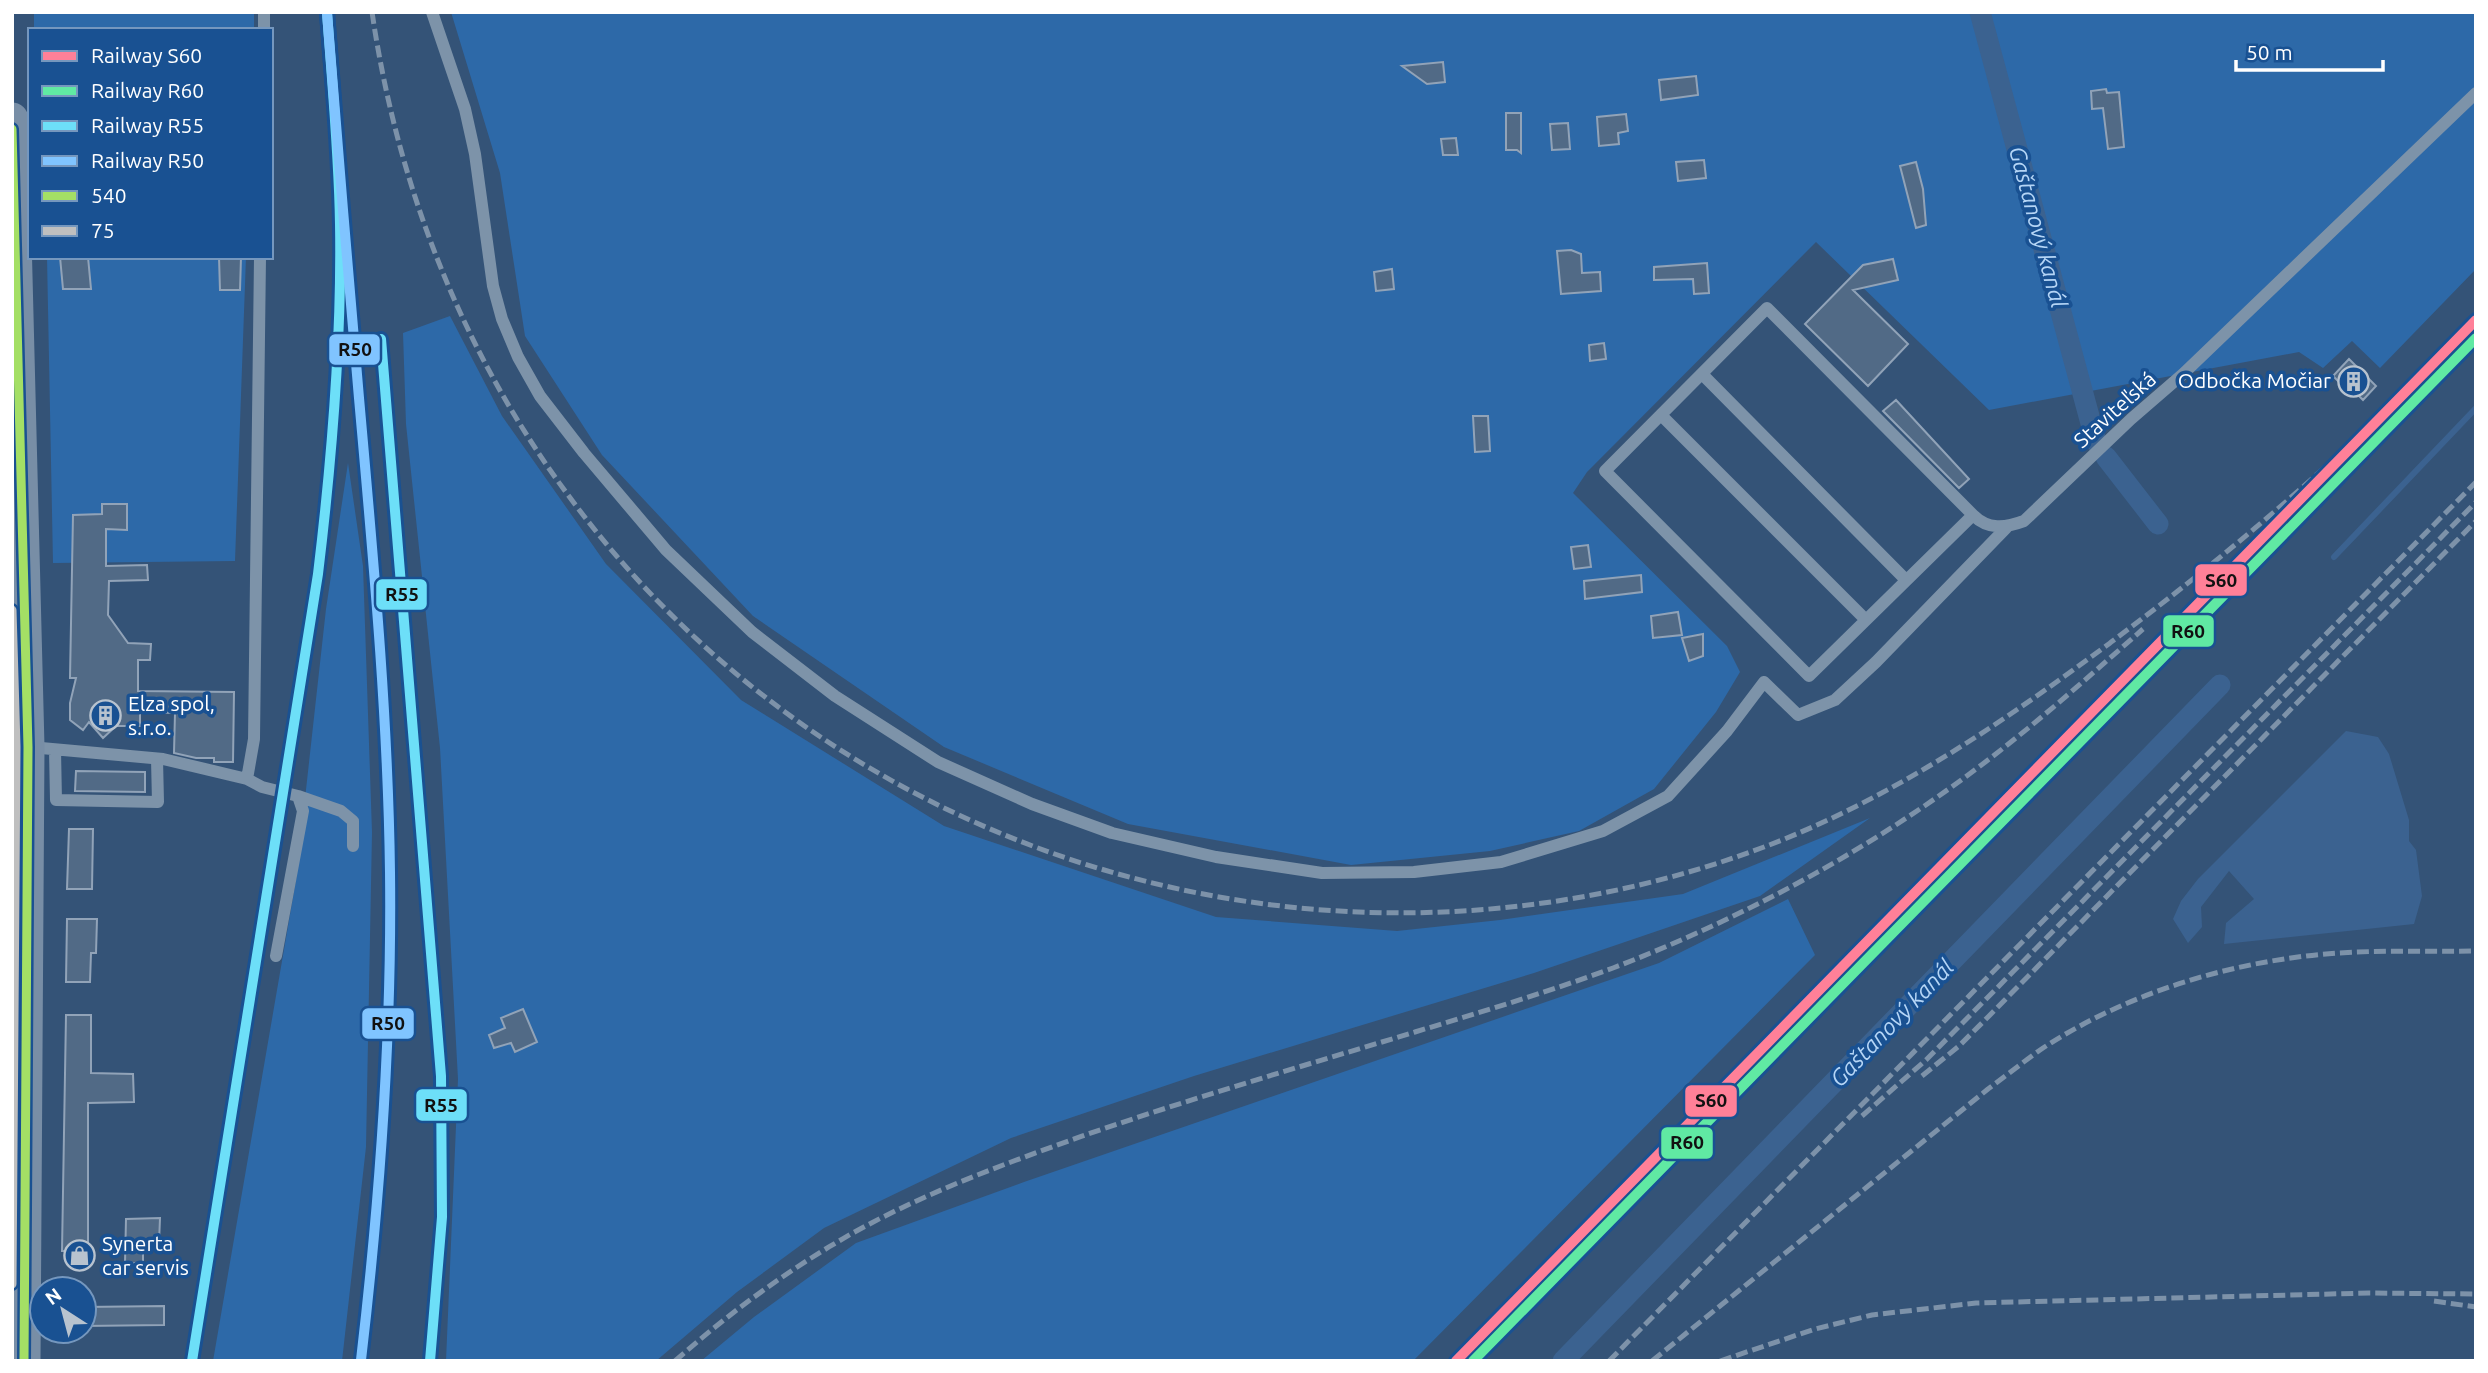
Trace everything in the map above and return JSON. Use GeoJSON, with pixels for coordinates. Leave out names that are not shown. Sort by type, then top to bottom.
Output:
{"type":"FeatureCollection","features":[{"type":"Feature","properties":{"kind":"main road"},"geometry":{"type":"LineString","coordinates":[[12,119],[42,748],[24,1361]]}},
{"type":"Feature","properties":{"kind":"lane","name":"Staviteľská"},"geometry":{"type":"LineString","coordinates":[[432,12],[465,109],[475,154],[493,286],[502,319],[518,358],[540,396],[584,453],[667,550],[752,632],[835,696],[938,762],[1032,804],[1112,833],[1216,857],[1322,873],[1414,872],[1501,862],[1603,831],[1668,796],[1727,731],[1764,682],[1798,715],[1835,700],[1876,662],[2007,527],[2024,521],[2131,419],[2183,374],[2476,93]]}},
{"type":"Feature","properties":{"kind":"lane"},"geometry":{"type":"LineString","coordinates":[[247,779],[254,739],[260,259]]}},
{"type":"Feature","properties":{"kind":"lane"},"geometry":{"type":"LineString","coordinates":[[1973,515],[1809,676],[1605,471],[1768,308],[1981,523],[2007,527]]}},
{"type":"Feature","properties":{"kind":"lane"},"geometry":{"type":"LineString","coordinates":[[1702,374],[1906,580]]}},
{"type":"Feature","properties":{"kind":"lane"},"geometry":{"type":"LineString","coordinates":[[1661,415],[1866,620]]}},
{"type":"Feature","properties":{"kind":"lane"},"geometry":{"type":"LineString","coordinates":[[157,759],[158,802],[56,800],[42,748],[157,759],[247,779],[262,787],[341,811],[352,821],[353,846]]}},
{"type":"Feature","properties":{"kind":"lane"},"geometry":{"type":"LineString","coordinates":[[276,956],[303,811],[298,796]]}},
{"type":"Feature","properties":{"kind":"shaded area"},"geometry":{"type":"Polygon","coordinates":[[[34,12],[254,12],[254,28],[34,28],[34,12]]]}},
{"type":"Feature","properties":{"kind":"shaded area"},"geometry":{"type":"Polygon","coordinates":[[[451,12],[2476,12],[2476,269],[2380,368],[2352,341],[2323,368],[2299,352],[1989,410],[1816,242],[1587,472],[1573,493],[1727,646],[1740,672],[1716,712],[1654,789],[1579,831],[1490,851],[1351,865],[1128,824],[944,747],[753,616],[602,455],[525,336],[500,173],[451,12]]]}},
{"type":"Feature","properties":{"kind":"shaded area"},"geometry":{"type":"Polygon","coordinates":[[[47,259],[246,259],[235,561],[53,563],[47,259]]]}},
{"type":"Feature","properties":{"kind":"shaded area"},"geometry":{"type":"Polygon","coordinates":[[[450,316],[502,416],[606,564],[741,700],[944,826],[1216,917],[1397,931],[1500,920],[1683,894],[1870,818],[1760,896],[1534,973],[1194,1076],[1011,1138],[824,1228],[737,1292],[656,1361],[446,1361],[458,1079],[440,748],[406,424],[403,333],[450,316]]]}},
{"type":"Feature","properties":{"kind":"shaded area"},"geometry":{"type":"Polygon","coordinates":[[[348,463],[363,566],[372,832],[366,1147],[342,1361],[213,1361],[296,880],[326,609],[348,463]]]}},
{"type":"Feature","properties":{"kind":"shaded area"},"geometry":{"type":"Polygon","coordinates":[[[2346,731],[2378,737],[2389,754],[2409,820],[2409,841],[2416,850],[2422,896],[2414,924],[2224,944],[2226,923],[2254,899],[2229,871],[2201,907],[2202,927],[2188,943],[2173,919],[2181,901],[2198,879],[2346,731]]]}},
{"type":"Feature","properties":{"kind":"shaded area"},"geometry":{"type":"Polygon","coordinates":[[[1788,899],[1815,955],[1413,1361],[701,1361],[754,1317],[856,1243],[1024,1182],[1659,963],[1788,899]]]}},
{"type":"Feature","properties":{"kind":"building"},"geometry":{"type":"Polygon","coordinates":[[[1443,62],[1445,82],[1427,84],[1402,66],[1443,62]]]}},
{"type":"Feature","properties":{"kind":"building"},"geometry":{"type":"Polygon","coordinates":[[[1696,76],[1698,95],[1661,100],[1659,80],[1696,76]]]}},
{"type":"Feature","properties":{"kind":"building"},"geometry":{"type":"Polygon","coordinates":[[[2106,89],[2107,93],[2119,92],[2124,147],[2108,149],[2103,108],[2092,109],[2091,91],[2106,89]]]}},
{"type":"Feature","properties":{"kind":"building"},"geometry":{"type":"Polygon","coordinates":[[[1506,113],[1521,113],[1521,153],[1517,150],[1506,150],[1506,113]]]}},
{"type":"Feature","properties":{"kind":"building"},"geometry":{"type":"Polygon","coordinates":[[[1626,114],[1628,131],[1618,133],[1619,144],[1599,146],[1597,117],[1626,114]]]}},
{"type":"Feature","properties":{"kind":"building"},"geometry":{"type":"Polygon","coordinates":[[[1568,123],[1570,149],[1552,150],[1550,124],[1568,123]]]}},
{"type":"Feature","properties":{"kind":"building"},"geometry":{"type":"Polygon","coordinates":[[[1456,138],[1458,155],[1443,155],[1441,139],[1456,138]]]}},
{"type":"Feature","properties":{"kind":"building"},"geometry":{"type":"Polygon","coordinates":[[[1704,160],[1706,178],[1678,181],[1676,162],[1704,160]]]}},
{"type":"Feature","properties":{"kind":"building"},"geometry":{"type":"Polygon","coordinates":[[[1916,162],[1923,189],[1926,225],[1916,228],[1900,166],[1916,162]]]}},
{"type":"Feature","properties":{"kind":"building"},"geometry":{"type":"Polygon","coordinates":[[[1571,250],[1581,254],[1582,273],[1600,272],[1601,291],[1561,294],[1557,251],[1571,250]]]}},
{"type":"Feature","properties":{"kind":"building"},"geometry":{"type":"Polygon","coordinates":[[[60,259],[88,259],[91,289],[63,289],[60,259]]]}},
{"type":"Feature","properties":{"kind":"building"},"geometry":{"type":"Polygon","coordinates":[[[219,259],[241,259],[240,290],[220,290],[219,259]]]}},
{"type":"Feature","properties":{"kind":"building"},"geometry":{"type":"Polygon","coordinates":[[[1893,259],[1898,280],[1853,290],[1908,344],[1868,386],[1805,324],[1863,265],[1893,259]]]}},
{"type":"Feature","properties":{"kind":"building"},"geometry":{"type":"Polygon","coordinates":[[[1707,263],[1709,293],[1694,294],[1693,279],[1654,280],[1654,267],[1707,263]]]}},
{"type":"Feature","properties":{"kind":"building"},"geometry":{"type":"Polygon","coordinates":[[[1392,269],[1394,289],[1376,291],[1374,272],[1392,269]]]}},
{"type":"Feature","properties":{"kind":"building"},"geometry":{"type":"Polygon","coordinates":[[[1604,343],[1606,359],[1590,361],[1589,345],[1604,343]]]}},
{"type":"Feature","properties":{"kind":"building","name":"Odbočka Močiar"},"geometry":{"type":"Polygon","coordinates":[[[2349,359],[2376,386],[2363,400],[2349,386],[2346,389],[2333,376],[2349,359]]]}},
{"type":"Feature","properties":{"kind":"building"},"geometry":{"type":"Polygon","coordinates":[[[1896,400],[1969,479],[1959,488],[1883,411],[1896,400]]]}},
{"type":"Feature","properties":{"kind":"building"},"geometry":{"type":"Polygon","coordinates":[[[1473,416],[1488,416],[1490,451],[1475,452],[1473,416]]]}},
{"type":"Feature","properties":{"kind":"building"},"geometry":{"type":"Polygon","coordinates":[[[102,504],[127,504],[127,530],[106,529],[106,566],[147,565],[148,580],[109,581],[108,615],[128,643],[151,644],[150,660],[138,660],[138,691],[234,692],[233,762],[214,762],[214,758],[196,758],[174,753],[175,713],[140,712],[140,726],[116,726],[103,738],[89,722],[83,730],[70,720],[70,703],[76,678],[70,678],[73,515],[102,514],[102,504]]]}},
{"type":"Feature","properties":{"kind":"building"},"geometry":{"type":"Polygon","coordinates":[[[1588,545],[1591,567],[1574,569],[1571,547],[1588,545]]]}},
{"type":"Feature","properties":{"kind":"building"},"geometry":{"type":"Polygon","coordinates":[[[1641,575],[1642,592],[1585,599],[1584,581],[1641,575]]]}},
{"type":"Feature","properties":{"kind":"building"},"geometry":{"type":"Polygon","coordinates":[[[1678,612],[1682,635],[1653,638],[1651,616],[1678,612]]]}},
{"type":"Feature","properties":{"kind":"building"},"geometry":{"type":"Polygon","coordinates":[[[1703,634],[1703,656],[1689,661],[1682,638],[1703,634]]]}},
{"type":"Feature","properties":{"kind":"building"},"geometry":{"type":"Polygon","coordinates":[[[76,771],[145,772],[145,792],[75,791],[76,771]]]}},
{"type":"Feature","properties":{"kind":"building"},"geometry":{"type":"Polygon","coordinates":[[[69,829],[93,829],[92,889],[67,889],[69,829]]]}},
{"type":"Feature","properties":{"kind":"building"},"geometry":{"type":"Polygon","coordinates":[[[67,919],[97,919],[96,953],[91,953],[90,982],[66,982],[67,919]]]}},
{"type":"Feature","properties":{"kind":"building"},"geometry":{"type":"Polygon","coordinates":[[[523,1009],[537,1042],[515,1052],[511,1043],[494,1048],[489,1035],[505,1028],[501,1018],[523,1009]]]}},
{"type":"Feature","properties":{"kind":"building"},"geometry":{"type":"Polygon","coordinates":[[[66,1015],[91,1015],[91,1073],[133,1074],[134,1102],[88,1103],[88,1251],[62,1251],[66,1015]]]}},
{"type":"Feature","properties":{"kind":"building"},"geometry":{"type":"Polygon","coordinates":[[[160,1218],[159,1243],[143,1244],[143,1263],[125,1263],[126,1219],[160,1218]]]}},
{"type":"Feature","properties":{"kind":"building"},"geometry":{"type":"Polygon","coordinates":[[[164,1306],[164,1325],[98,1326],[98,1307],[164,1306]]]}},
{"type":"Feature","properties":{"kind":"waterway","name":"Gaštanový kanál"},"geometry":{"type":"LineString","coordinates":[[1980,12],[2096,442]]}},
{"type":"Feature","properties":{"kind":"waterway"},"geometry":{"type":"LineString","coordinates":[[2334,557],[2476,408]]}},
{"type":"Feature","properties":{"kind":"waterway","name":"Gaštanový kanál"},"geometry":{"type":"LineString","coordinates":[[2106,457],[2158,524]]}},
{"type":"Feature","properties":{"kind":"waterway","name":"Gaštanový kanál"},"geometry":{"type":"LineString","coordinates":[[1563,1361],[2220,685]]}},
{"type":"Feature","properties":{"kind":"railway"},"geometry":{"type":"LineString","coordinates":[[324,12],[334,109]]}},
{"type":"Feature","properties":{"kind":"railway"},"geometry":{"type":"LineString","coordinates":[[372,12],[399,144],[442,270],[469,331],[500,391],[535,448],[574,503],[686,629],[816,734],[959,815],[1112,872],[1273,905],[1437,912],[1602,893],[1764,847],[1811,828],[1944,757],[2028,702],[2110,643],[2267,518],[2415,381]]}},
{"type":"Feature","properties":{"kind":"railway"},"geometry":{"type":"LineString","coordinates":[[1609,1361],[2476,482]]}},
{"type":"Feature","properties":{"kind":"railway"},"geometry":{"type":"LineString","coordinates":[[1862,1116],[1926,1060],[2476,502]]}},
{"type":"Feature","properties":{"kind":"railway"},"geometry":{"type":"LineString","coordinates":[[1922,1076],[1959,1046],[1989,1016],[2476,521]]}},
{"type":"Feature","properties":{"kind":"railway"},"geometry":{"type":"LineString","coordinates":[[675,1361],[738,1309],[805,1262],[879,1219],[967,1179],[1129,1120],[1589,977],[1751,908],[1881,834],[1964,778],[2033,724],[2143,629]]}},
{"type":"Feature","properties":{"kind":"railway"},"geometry":{"type":"LineString","coordinates":[[1652,1361],[1988,1089],[2043,1048],[2104,1014],[2136,999],[2203,976],[2271,961],[2348,952],[2476,951]]}},
{"type":"Feature","properties":{"kind":"railway"},"geometry":{"type":"LineString","coordinates":[[1720,1361],[1815,1329],[1872,1315],[1976,1303],[2369,1293],[2476,1294]]}},
{"type":"Feature","properties":{"kind":"railway"},"geometry":{"type":"LineString","coordinates":[[2434,1301],[2476,1307]]}},
{"type":"Feature","properties":{"kind":"rail line","name":"R55"},"geometry":{"type":"LineString","coordinates":[[192,1361],[318,574],[328,487],[338,356],[340,224],[327,12]]}},
{"type":"Feature","properties":{"kind":"rail line","name":"R50"},"geometry":{"type":"LineString","coordinates":[[327,13],[374,576],[389,813],[387,1055],[374,1238],[361,1360]]}},
{"type":"Feature","properties":{"kind":"rail line","name":"S60"},"geometry":{"type":"LineString","coordinates":[[1456,1361],[2476,320]]}},
{"type":"Feature","properties":{"kind":"rail line","name":"R60"},"geometry":{"type":"LineString","coordinates":[[1473,1361],[2476,338]]}},
{"type":"Feature","properties":{"kind":"rail line","name":"R55"},"geometry":{"type":"LineString","coordinates":[[381,339],[441,1076],[442,1217],[430,1361]]}},
{"type":"Feature","properties":{"kind":"transit line","name":"540"},"geometry":{"type":"LineString","coordinates":[[12,129],[28,747],[24,1361]]}},
{"type":"Feature","properties":{"kind":"transit line","name":"75"},"geometry":{"type":"LineString","coordinates":[[12,610],[16,747],[12,1284]]}},
{"type":"Feature","properties":{"kind":"place","name":"Odbočka Močiar"},"geometry":{"type":"Point","coordinates":[2354,381]}},
{"type":"Feature","properties":{"kind":"place","name":"Elza spol, s.r.o."},"geometry":{"type":"Point","coordinates":[105,716]}},
{"type":"Feature","properties":{"kind":"place","name":"Synerta car servis"},"geometry":{"type":"Point","coordinates":[79,1256]}}]}
